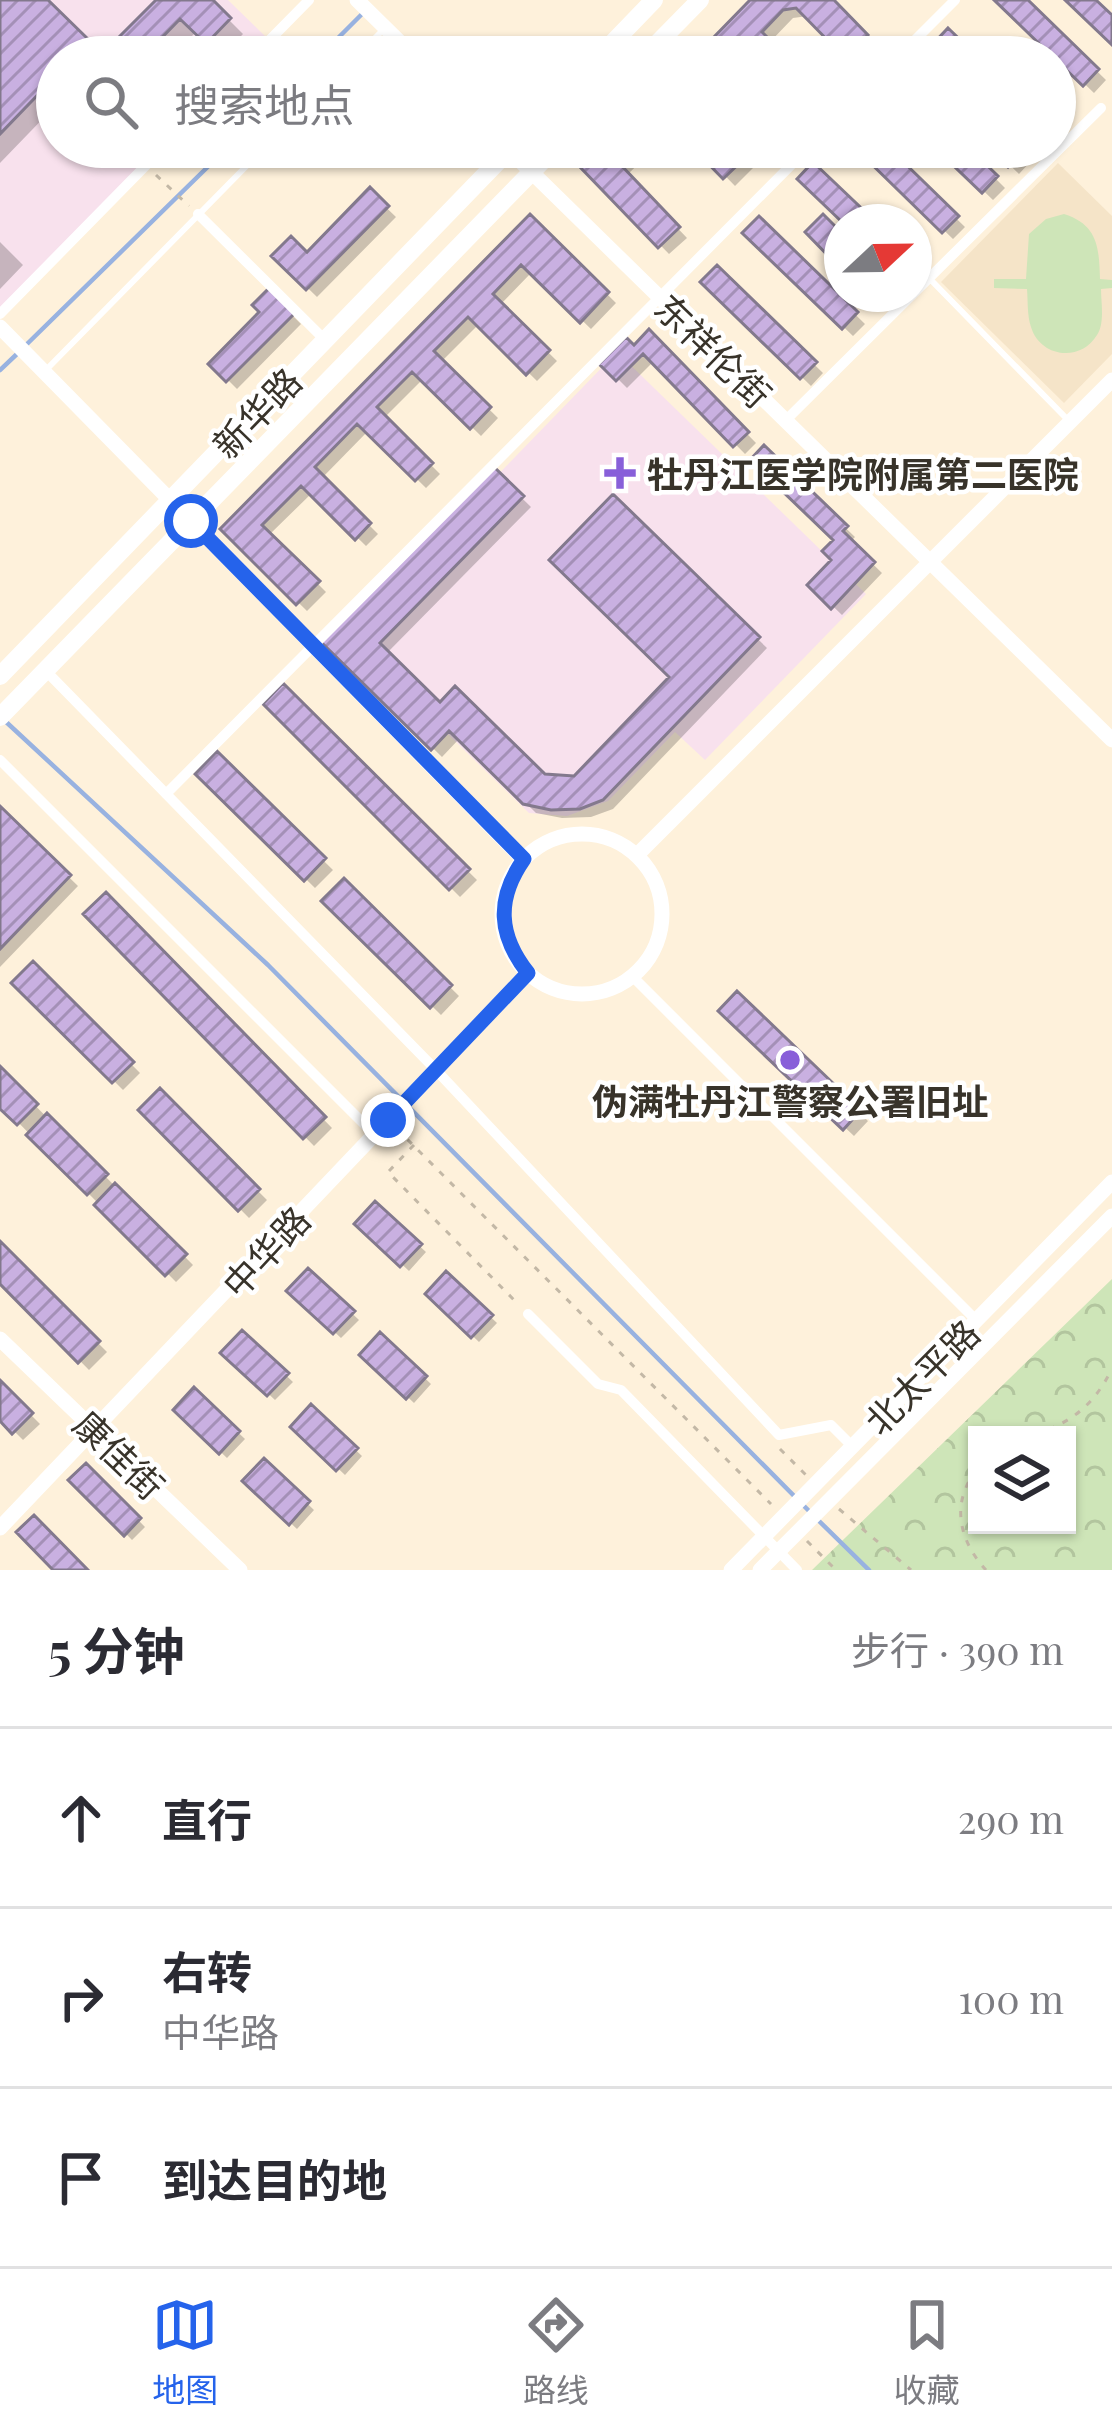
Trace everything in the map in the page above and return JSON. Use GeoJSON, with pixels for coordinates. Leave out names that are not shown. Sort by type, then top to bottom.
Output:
{"type":"FeatureCollection","features":[{"type":"Feature","properties":{"kind":"main road"},"geometry":{"type":"LineString","coordinates":[[619,36],[653,0]]}},
{"type":"Feature","properties":{"kind":"main road"},"geometry":{"type":"LineString","coordinates":[[665,36],[700,0]]}},
{"type":"Feature","properties":{"kind":"main road","name":"新华路"},"geometry":{"type":"LineString","coordinates":[[0,676],[326,340],[503,168]]}},
{"type":"Feature","properties":{"kind":"main road"},"geometry":{"type":"LineString","coordinates":[[0,717],[191,521],[504,168]]}},
{"type":"Feature","properties":{"kind":"street"},"geometry":{"type":"LineString","coordinates":[[274,36],[309,0]]}},
{"type":"Feature","properties":{"kind":"street"},"geometry":{"type":"LineString","coordinates":[[357,0],[393,36]]}},
{"type":"Feature","properties":{"kind":"street"},"geometry":{"type":"LineString","coordinates":[[919,36],[955,0]]}},
{"type":"Feature","properties":{"kind":"street"},"geometry":{"type":"LineString","coordinates":[[1076,133],[1101,108]]}},
{"type":"Feature","properties":{"kind":"street"},"geometry":{"type":"LineString","coordinates":[[0,314],[143,168]]}},
{"type":"Feature","properties":{"kind":"street","name":"东祥伦街"},"geometry":{"type":"LineString","coordinates":[[529,168],[1112,740]]}},
{"type":"Feature","properties":{"kind":"street"},"geometry":{"type":"LineString","coordinates":[[166,794],[787,168]]}},
{"type":"Feature","properties":{"kind":"street"},"geometry":{"type":"LineString","coordinates":[[932,275],[1040,168]]}},
{"type":"Feature","properties":{"kind":"street"},"geometry":{"type":"LineString","coordinates":[[198,214],[326,340]]}},
{"type":"Feature","properties":{"kind":"street"},"geometry":{"type":"LineString","coordinates":[[786,420],[896,312]]}},
{"type":"Feature","properties":{"kind":"street"},"geometry":{"type":"LineString","coordinates":[[0,327],[524,859]]}},
{"type":"Feature","properties":{"kind":"street"},"geometry":{"type":"LineString","coordinates":[[637,855],[1112,380]]}},
{"type":"Feature","properties":{"kind":"street"},"geometry":{"type":"LineString","coordinates":[[45,670],[436,1070],[779,1435],[831,1425],[852,1446]]}},
{"type":"Feature","properties":{"kind":"street"},"geometry":{"type":"LineString","coordinates":[[0,760],[374,1134]]}},
{"type":"Feature","properties":{"kind":"street"},"geometry":{"type":"LineString","coordinates":[[592,834],[616,841],[637,855],[653,876],[662,900],[662,926],[653,951],[632,976],[616,987],[570,993],[528,973],[512,953],[503,916],[509,880],[524,859],[543,843],[592,834]]}},
{"type":"Feature","properties":{"kind":"street","name":"中华路"},"geometry":{"type":"LineString","coordinates":[[0,1528],[528,973]]}},
{"type":"Feature","properties":{"kind":"street"},"geometry":{"type":"LineString","coordinates":[[632,976],[976,1320]]}},
{"type":"Feature","properties":{"kind":"street","name":"北太平路"},"geometry":{"type":"LineString","coordinates":[[731,1570],[1112,1182]]}},
{"type":"Feature","properties":{"kind":"street","name":"北太平路"},"geometry":{"type":"LineString","coordinates":[[760,1570],[1112,1216]]}},
{"type":"Feature","properties":{"kind":"street"},"geometry":{"type":"LineString","coordinates":[[528,1314],[598,1384],[621,1390],[797,1570]]}},
{"type":"Feature","properties":{"kind":"street","name":"康佳街"},"geometry":{"type":"LineString","coordinates":[[0,1340],[240,1570]]}},
{"type":"Feature","properties":{"kind":"lane"},"geometry":{"type":"LineString","coordinates":[[377,36],[385,28]]}},
{"type":"Feature","properties":{"kind":"lane"},"geometry":{"type":"LineString","coordinates":[[45,371],[245,168]]}},
{"type":"Feature","properties":{"kind":"lane"},"geometry":{"type":"LineString","coordinates":[[932,281],[1070,421]]}},
{"type":"Feature","properties":{"kind":"path"},"geometry":{"type":"LineString","coordinates":[[149,168],[198,214]]}},
{"type":"Feature","properties":{"kind":"path"},"geometry":{"type":"LineString","coordinates":[[388,1120],[788,1512]]}},
{"type":"Feature","properties":{"kind":"path"},"geometry":{"type":"LineString","coordinates":[[414,1145],[388,1172],[528,1314]]}},
{"type":"Feature","properties":{"kind":"path"},"geometry":{"type":"LineString","coordinates":[[1055,1426],[1083,1413],[1112,1369]]}},
{"type":"Feature","properties":{"kind":"path"},"geometry":{"type":"LineString","coordinates":[[968,1480],[959,1511],[964,1541],[986,1570]]}},
{"type":"Feature","properties":{"kind":"path"},"geometry":{"type":"LineString","coordinates":[[803,1527],[836,1570]]}},
{"type":"Feature","properties":{"kind":"shaded area"},"geometry":{"type":"Polygon","coordinates":[[[0,0],[228,0],[265,36],[36,36],[36,168],[142,168],[0,313],[0,0]]]}},
{"type":"Feature","properties":{"kind":"shaded area"},"geometry":{"type":"Polygon","coordinates":[[[1053,168],[1063,168],[1112,216],[1112,354],[1064,403],[941,282],[1053,168]]]}},
{"type":"Feature","properties":{"kind":"shaded area","name":"牡丹江医学院附属第二医院"},"geometry":{"type":"Polygon","coordinates":[[[617,352],[866,594],[705,760],[675,732],[608,801],[567,816],[529,813],[344,633],[617,352]]]}},
{"type":"Feature","properties":{"kind":"green space"},"geometry":{"type":"Polygon","coordinates":[[[1064,214],[1090,231],[1100,279],[1112,280],[1112,288],[1101,289],[1097,335],[1071,353],[1051,350],[1036,337],[1027,289],[994,288],[994,279],[1026,279],[1029,234],[1046,219],[1064,214]]]}},
{"type":"Feature","properties":{"kind":"green space"},"geometry":{"type":"Polygon","coordinates":[[[1112,1279],[1112,1570],[812,1570],[1112,1279]]]}},
{"type":"Feature","properties":{"kind":"building"},"geometry":{"type":"Polygon","coordinates":[[[0,0],[48,0],[85,36],[36,36],[36,97],[0,134],[0,0]]]}},
{"type":"Feature","properties":{"kind":"building"},"geometry":{"type":"Polygon","coordinates":[[[156,0],[213,0],[231,18],[214,36],[198,36],[180,19],[163,36],[120,36],[156,0]]]}},
{"type":"Feature","properties":{"kind":"building"},"geometry":{"type":"Polygon","coordinates":[[[750,0],[834,0],[868,35],[823,36],[796,8],[783,10],[762,32],[766,36],[715,36],[750,0]]]}},
{"type":"Feature","properties":{"kind":"building"},"geometry":{"type":"Polygon","coordinates":[[[994,0],[1028,0],[1065,36],[1031,36],[994,0]]]}},
{"type":"Feature","properties":{"kind":"building"},"geometry":{"type":"Polygon","coordinates":[[[1065,0],[1096,0],[1112,15],[1112,45],[1065,0]]]}},
{"type":"Feature","properties":{"kind":"building"},"geometry":{"type":"Polygon","coordinates":[[[1076,47],[1099,69],[1083,86],[1076,79],[1076,47]]]}},
{"type":"Feature","properties":{"kind":"building"},"geometry":{"type":"Polygon","coordinates":[[[581,168],[624,168],[680,227],[658,248],[581,168]]]}},
{"type":"Feature","properties":{"kind":"building"},"geometry":{"type":"Polygon","coordinates":[[[712,168],[734,168],[723,179],[712,168]]]}},
{"type":"Feature","properties":{"kind":"building"},"geometry":{"type":"Polygon","coordinates":[[[807,168],[819,168],[857,204],[824,205],[797,179],[807,168]]]}},
{"type":"Feature","properties":{"kind":"building"},"geometry":{"type":"Polygon","coordinates":[[[875,168],[910,168],[959,216],[942,233],[932,223],[932,204],[912,204],[875,168]]]}},
{"type":"Feature","properties":{"kind":"building"},"geometry":{"type":"Polygon","coordinates":[[[956,168],[990,168],[998,176],[982,193],[956,168]]]}},
{"type":"Feature","properties":{"kind":"building"},"geometry":{"type":"Polygon","coordinates":[[[370,187],[389,206],[306,290],[271,256],[291,236],[307,252],[370,187]]]}},
{"type":"Feature","properties":{"kind":"building"},"geometry":{"type":"Polygon","coordinates":[[[530,214],[609,292],[580,323],[521,265],[493,294],[550,350],[526,375],[468,317],[434,351],[491,407],[470,429],[412,372],[377,407],[433,463],[415,481],[357,424],[315,467],[371,523],[355,540],[301,486],[262,525],[320,581],[296,605],[220,529],[530,214]]]}},
{"type":"Feature","properties":{"kind":"building"},"geometry":{"type":"Polygon","coordinates":[[[824,215],[824,252],[805,232],[824,215]]]}},
{"type":"Feature","properties":{"kind":"building"},"geometry":{"type":"Polygon","coordinates":[[[759,216],[824,279],[824,312],[742,233],[759,216]]]}},
{"type":"Feature","properties":{"kind":"building"},"geometry":{"type":"Polygon","coordinates":[[[717,265],[817,362],[800,379],[700,282],[717,265]]]}},
{"type":"Feature","properties":{"kind":"building"},"geometry":{"type":"Polygon","coordinates":[[[269,288],[295,313],[226,382],[208,364],[259,312],[252,305],[269,288]]]}},
{"type":"Feature","properties":{"kind":"building"},"geometry":{"type":"Polygon","coordinates":[[[824,312],[858,312],[842,329],[824,312]]]}},
{"type":"Feature","properties":{"kind":"building"},"geometry":{"type":"Polygon","coordinates":[[[649,329],[749,432],[733,447],[643,354],[616,381],[599,364],[626,337],[634,345],[649,329]]]}},
{"type":"Feature","properties":{"kind":"building"},"geometry":{"type":"Polygon","coordinates":[[[764,445],[848,526],[843,531],[875,562],[831,609],[807,585],[831,560],[822,551],[833,540],[750,460],[764,445]]]}},
{"type":"Feature","properties":{"kind":"building"},"geometry":{"type":"Polygon","coordinates":[[[492,465],[524,496],[380,643],[440,702],[455,686],[545,774],[574,776],[669,677],[549,560],[613,494],[760,637],[603,800],[580,809],[523,804],[449,731],[431,750],[320,641],[492,465]]]}},
{"type":"Feature","properties":{"kind":"building"},"geometry":{"type":"Polygon","coordinates":[[[283,683],[470,869],[449,890],[263,704],[283,683]]]}},
{"type":"Feature","properties":{"kind":"building"},"geometry":{"type":"Polygon","coordinates":[[[217,751],[326,858],[304,881],[195,774],[217,751]]]}},
{"type":"Feature","properties":{"kind":"building"},"geometry":{"type":"Polygon","coordinates":[[[0,806],[71,875],[0,949],[0,806]]]}},
{"type":"Feature","properties":{"kind":"building"},"geometry":{"type":"Polygon","coordinates":[[[344,878],[452,985],[430,1008],[321,901],[344,878]]]}},
{"type":"Feature","properties":{"kind":"building"},"geometry":{"type":"Polygon","coordinates":[[[106,892],[326,1117],[303,1139],[83,914],[106,892]]]}},
{"type":"Feature","properties":{"kind":"building"},"geometry":{"type":"Polygon","coordinates":[[[33,961],[134,1062],[112,1083],[11,983],[33,961]]]}},
{"type":"Feature","properties":{"kind":"building","name":"伪满牡丹江警察公署旧址"},"geometry":{"type":"Polygon","coordinates":[[[737,991],[861,1110],[843,1130],[718,1011],[737,991]]]}},
{"type":"Feature","properties":{"kind":"building"},"geometry":{"type":"Polygon","coordinates":[[[0,1066],[38,1104],[17,1125],[0,1109],[0,1066]]]}},
{"type":"Feature","properties":{"kind":"building"},"geometry":{"type":"Polygon","coordinates":[[[160,1088],[260,1189],[238,1211],[138,1110],[160,1088]]]}},
{"type":"Feature","properties":{"kind":"building"},"geometry":{"type":"Polygon","coordinates":[[[47,1113],[108,1174],[87,1195],[26,1135],[47,1113]]]}},
{"type":"Feature","properties":{"kind":"building"},"geometry":{"type":"Polygon","coordinates":[[[115,1183],[187,1254],[165,1276],[94,1205],[115,1183]]]}},
{"type":"Feature","properties":{"kind":"building"},"geometry":{"type":"Polygon","coordinates":[[[375,1201],[422,1244],[400,1267],[354,1224],[375,1201]]]}},
{"type":"Feature","properties":{"kind":"building"},"geometry":{"type":"Polygon","coordinates":[[[0,1241],[100,1341],[78,1363],[0,1284],[0,1241]]]}},
{"type":"Feature","properties":{"kind":"building"},"geometry":{"type":"Polygon","coordinates":[[[308,1268],[355,1311],[333,1334],[286,1291],[308,1268]]]}},
{"type":"Feature","properties":{"kind":"building"},"geometry":{"type":"Polygon","coordinates":[[[446,1271],[493,1315],[471,1338],[425,1294],[446,1271]]]}},
{"type":"Feature","properties":{"kind":"building"},"geometry":{"type":"Polygon","coordinates":[[[242,1330],[289,1373],[267,1396],[220,1353],[242,1330]]]}},
{"type":"Feature","properties":{"kind":"building"},"geometry":{"type":"Polygon","coordinates":[[[380,1332],[427,1376],[406,1399],[359,1355],[380,1332]]]}},
{"type":"Feature","properties":{"kind":"building"},"geometry":{"type":"Polygon","coordinates":[[[0,1380],[33,1413],[12,1434],[0,1421],[0,1380]]]}},
{"type":"Feature","properties":{"kind":"building"},"geometry":{"type":"Polygon","coordinates":[[[194,1387],[240,1431],[219,1454],[173,1410],[194,1387]]]}},
{"type":"Feature","properties":{"kind":"building"},"geometry":{"type":"Polygon","coordinates":[[[311,1404],[358,1448],[336,1471],[290,1427],[311,1404]]]}},
{"type":"Feature","properties":{"kind":"building"},"geometry":{"type":"Polygon","coordinates":[[[264,1458],[310,1501],[289,1525],[242,1481],[264,1458]]]}},
{"type":"Feature","properties":{"kind":"building"},"geometry":{"type":"Polygon","coordinates":[[[86,1463],[141,1518],[124,1536],[68,1480],[86,1463]]]}},
{"type":"Feature","properties":{"kind":"building"},"geometry":{"type":"Polygon","coordinates":[[[34,1515],[88,1570],[53,1570],[16,1532],[34,1515]]]}},
{"type":"Feature","properties":{"kind":"waterway"},"geometry":{"type":"LineString","coordinates":[[340,36],[363,13]]}},
{"type":"Feature","properties":{"kind":"waterway"},"geometry":{"type":"LineString","coordinates":[[26,345],[207,168]]}},
{"type":"Feature","properties":{"kind":"waterway"},"geometry":{"type":"LineString","coordinates":[[0,370],[18,353]]}},
{"type":"Feature","properties":{"kind":"waterway"},"geometry":{"type":"LineString","coordinates":[[4,720],[268,965],[809,1511]]}},
{"type":"Feature","properties":{"kind":"waterway"},"geometry":{"type":"LineString","coordinates":[[817,1519],[869,1570]]}},
{"type":"Feature","properties":{"kind":"place","name":"牡丹江医学院附属第二医院"},"geometry":{"type":"Point","coordinates":[620,473]}},
{"type":"Feature","properties":{"kind":"place","name":"伪满牡丹江警察公署旧址"},"geometry":{"type":"Point","coordinates":[790,1060]}},
{"type":"Feature","properties":{"kind":"route"},"geometry":{"type":"LineString","coordinates":[[191,521],[524,859],[509,880],[503,904],[512,953],[528,973],[388,1120]]}}]}
